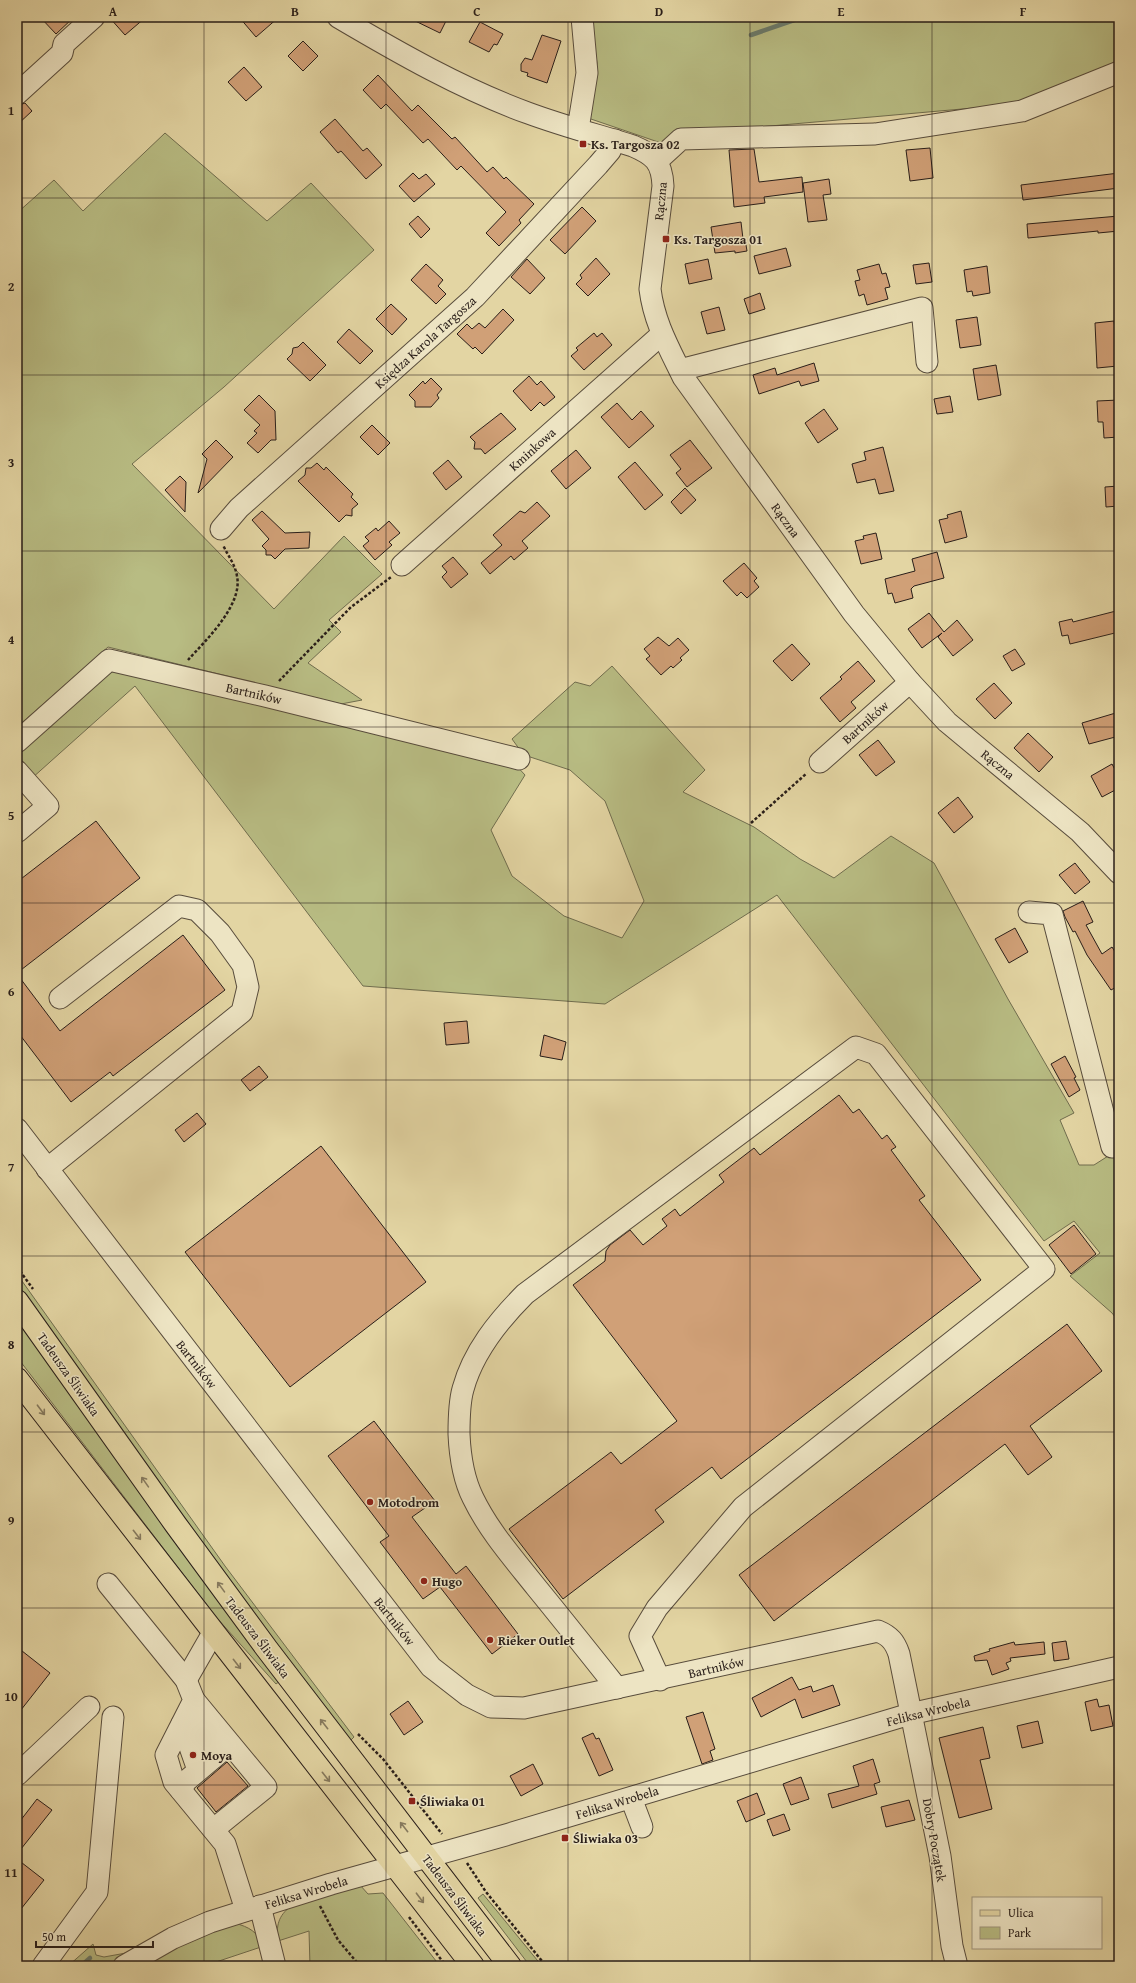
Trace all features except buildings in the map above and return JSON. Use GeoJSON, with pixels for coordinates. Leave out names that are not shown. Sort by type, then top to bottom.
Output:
{"type":"FeatureCollection","features":[{"type":"Feature","properties":{"kind":"main road","name":"Tadeusza Śliwiaka"},"geometry":{"type":"LineString","coordinates":[[26,1297],[231,1601],[510,1966]]}},
{"type":"Feature","properties":{"kind":"main road"},"geometry":{"type":"LineString","coordinates":[[17,1379],[472,1966]]}},
{"type":"Feature","properties":{"kind":"street"},"geometry":{"type":"LineString","coordinates":[[17,94],[62,53],[64,44],[94,17]]}},
{"type":"Feature","properties":{"kind":"street"},"geometry":{"type":"LineString","coordinates":[[338,17],[393,49],[486,96],[528,113],[641,149],[657,161],[681,139],[876,134],[1022,111],[1119,72]]}},
{"type":"Feature","properties":{"kind":"street"},"geometry":{"type":"LineString","coordinates":[[578,129],[587,73],[582,17]]}},
{"type":"Feature","properties":{"kind":"street","name":"Księdza Karola Targosza"},"geometry":{"type":"LineString","coordinates":[[221,529],[239,508],[475,297],[598,165],[610,151],[615,140]]}},
{"type":"Feature","properties":{"kind":"street","name":"Rączna"},"geometry":{"type":"LineString","coordinates":[[657,161],[662,176],[663,194],[656,229],[650,289],[656,319],[680,370],[854,614],[910,682],[947,722],[1080,832],[1119,873]]}},
{"type":"Feature","properties":{"kind":"street"},"geometry":{"type":"LineString","coordinates":[[680,370],[922,308],[927,362]]}},
{"type":"Feature","properties":{"kind":"street","name":"Kminkowa"},"geometry":{"type":"LineString","coordinates":[[402,565],[662,334]]}},
{"type":"Feature","properties":{"kind":"street","name":"Bartników"},"geometry":{"type":"LineString","coordinates":[[17,742],[108,660],[265,696],[519,759]]}},
{"type":"Feature","properties":{"kind":"street","name":"Bartników"},"geometry":{"type":"LineString","coordinates":[[820,762],[910,682]]}},
{"type":"Feature","properties":{"kind":"street"},"geometry":{"type":"LineString","coordinates":[[17,771],[48,806],[17,832]]}},
{"type":"Feature","properties":{"kind":"street"},"geometry":{"type":"LineString","coordinates":[[47,1169],[242,1012],[248,986],[242,965],[220,933],[196,910],[179,906],[60,998]]}},
{"type":"Feature","properties":{"kind":"street"},"geometry":{"type":"LineString","coordinates":[[1029,912],[1052,914],[1112,1147],[1119,1144]]}},
{"type":"Feature","properties":{"kind":"street"},"geometry":{"type":"LineString","coordinates":[[617,1688],[490,1530],[472,1498],[463,1474],[460,1445],[462,1390],[474,1360],[490,1334],[504,1315],[525,1294],[856,1047],[876,1054],[1044,1270],[743,1507],[657,1608],[640,1636],[660,1680]]}},
{"type":"Feature","properties":{"kind":"street","name":"Bartników"},"geometry":{"type":"LineString","coordinates":[[17,1129],[431,1667],[467,1695],[491,1707],[524,1708],[660,1680],[878,1631],[888,1635],[896,1644],[910,1714]]}},
{"type":"Feature","properties":{"kind":"street"},"geometry":{"type":"LineString","coordinates":[[108,1584],[186,1680],[194,1700],[266,1787],[214,1830]]}},
{"type":"Feature","properties":{"kind":"street"},"geometry":{"type":"LineString","coordinates":[[186,1680],[213,1633]]}},
{"type":"Feature","properties":{"kind":"street","name":"Feliksa Wrobela"},"geometry":{"type":"LineString","coordinates":[[124,1966],[173,1938],[210,1922],[311,1890],[427,1858],[910,1714],[1119,1667]]}},
{"type":"Feature","properties":{"kind":"street"},"geometry":{"type":"LineString","coordinates":[[194,1700],[178,1732],[214,1830],[226,1844],[253,1908],[275,1966]]}},
{"type":"Feature","properties":{"kind":"street"},"geometry":{"type":"LineString","coordinates":[[194,1700],[194,1775]]}},
{"type":"Feature","properties":{"kind":"street"},"geometry":{"type":"LineString","coordinates":[[17,1775],[89,1707]]}},
{"type":"Feature","properties":{"kind":"street","name":"Dobry Początek"},"geometry":{"type":"LineString","coordinates":[[910,1714],[940,1856],[952,1946],[957,1966]]}},
{"type":"Feature","properties":{"kind":"street"},"geometry":{"type":"LineString","coordinates":[[43,1966],[97,1892],[113,1717]]}},
{"type":"Feature","properties":{"kind":"street"},"geometry":{"type":"LineString","coordinates":[[194,1775],[230,1743]]}},
{"type":"Feature","properties":{"kind":"street"},"geometry":{"type":"LineString","coordinates":[[631,1798],[642,1827]]}},
{"type":"Feature","properties":{"kind":"path"},"geometry":{"type":"LineString","coordinates":[[176,675],[221,621],[232,604],[238,589],[237,575],[232,560],[223,546],[221,529]]}},
{"type":"Feature","properties":{"kind":"path"},"geometry":{"type":"LineString","coordinates":[[265,696],[351,607],[397,573],[402,565]]}},
{"type":"Feature","properties":{"kind":"path"},"geometry":{"type":"LineString","coordinates":[[751,823],[820,762]]}},
{"type":"Feature","properties":{"kind":"path"},"geometry":{"type":"LineString","coordinates":[[17,1267],[26,1297]]}},
{"type":"Feature","properties":{"kind":"path"},"geometry":{"type":"LineString","coordinates":[[356,1733],[383,1759],[435,1827],[444,1835]]}},
{"type":"Feature","properties":{"kind":"path"},"geometry":{"type":"LineString","coordinates":[[466,1861],[481,1886],[546,1966]]}},
{"type":"Feature","properties":{"kind":"path"},"geometry":{"type":"LineString","coordinates":[[477,1889],[481,1886]]}},
{"type":"Feature","properties":{"kind":"path"},"geometry":{"type":"LineString","coordinates":[[311,1890],[338,1940],[360,1966]]}},
{"type":"Feature","properties":{"kind":"path"},"geometry":{"type":"LineString","coordinates":[[408,1918],[446,1966]]}},
{"type":"Feature","properties":{"kind":"green space"},"geometry":{"type":"Polygon","coordinates":[[[590,17],[1119,17],[1119,64],[1070,85],[1007,105],[680,134],[664,144],[588,118],[597,63],[590,17]]]}},
{"type":"Feature","properties":{"kind":"green space"},"geometry":{"type":"Polygon","coordinates":[[[165,133],[267,221],[311,183],[374,250],[224,387],[132,464],[274,609],[344,536],[382,574],[329,620],[341,632],[308,663],[362,700],[341,704],[108,647],[17,727],[17,213],[54,180],[83,211],[165,133]]]}},
{"type":"Feature","properties":{"kind":"green space"},"geometry":{"type":"Polygon","coordinates":[[[612,666],[705,770],[683,792],[754,827],[800,859],[834,878],[891,836],[934,863],[1008,999],[1074,1113],[1060,1120],[1079,1165],[1094,1165],[1116,1151],[1119,1157],[1119,1322],[1112,1313],[1070,1276],[1100,1253],[1074,1221],[1044,1241],[777,895],[605,1004],[363,986],[135,686],[31,779],[18,760],[21,746],[116,667],[512,761],[525,775],[491,830],[512,876],[564,916],[622,938],[644,901],[605,801],[570,770],[521,754],[520,750],[512,739],[575,682],[590,686],[612,666]]]}},
{"type":"Feature","properties":{"kind":"green space"},"geometry":{"type":"Polygon","coordinates":[[[17,1274],[225,1566],[354,1737],[351,1740],[341,1731],[157,1484],[17,1287],[17,1274]]]}},
{"type":"Feature","properties":{"kind":"green space"},"geometry":{"type":"Polygon","coordinates":[[[17,1316],[280,1681],[276,1684],[216,1617],[17,1357],[17,1316]]]}},
{"type":"Feature","properties":{"kind":"green space"},"geometry":{"type":"Polygon","coordinates":[[[360,1885],[368,1894],[383,1893],[440,1966],[310,1966],[309,1931],[278,1941],[277,1931],[279,1922],[283,1914],[291,1906],[360,1885]]]}},
{"type":"Feature","properties":{"kind":"green space"},"geometry":{"type":"Polygon","coordinates":[[[483,1894],[542,1966],[530,1966],[478,1898],[483,1894]]]}},
{"type":"Feature","properties":{"kind":"green space"},"geometry":{"type":"Polygon","coordinates":[[[234,1923],[244,1926],[256,1934],[264,1946],[204,1966],[139,1966],[161,1953],[234,1923]]]}},
{"type":"Feature","properties":{"kind":"green space"},"geometry":{"type":"Polygon","coordinates":[[[93,1944],[96,1955],[104,1957],[126,1953],[108,1966],[68,1966],[93,1944]]]}},
{"type":"Feature","properties":{"kind":"waterway"},"geometry":{"type":"LineString","coordinates":[[751,35],[803,17]]}},
{"type":"Feature","properties":{"kind":"waterway"},"geometry":{"type":"LineString","coordinates":[[81,1966],[90,1958]]}},
{"type":"Feature","properties":{"kind":"place","name":"Ks. Targosza 02"},"geometry":{"type":"Point","coordinates":[583,144]}},
{"type":"Feature","properties":{"kind":"place","name":"Ks. Targosza 01"},"geometry":{"type":"Point","coordinates":[666,239]}},
{"type":"Feature","properties":{"kind":"place","name":"Motodrom"},"geometry":{"type":"Point","coordinates":[370,1502]}},
{"type":"Feature","properties":{"kind":"place","name":"Hugo"},"geometry":{"type":"Point","coordinates":[424,1581]}},
{"type":"Feature","properties":{"kind":"place","name":"Rieker Outlet"},"geometry":{"type":"Point","coordinates":[490,1640]}},
{"type":"Feature","properties":{"kind":"place","name":"Moya"},"geometry":{"type":"Point","coordinates":[193,1755]}},
{"type":"Feature","properties":{"kind":"place","name":"Śliwiaka 01"},"geometry":{"type":"Point","coordinates":[412,1801]}},
{"type":"Feature","properties":{"kind":"place","name":"Śliwiaka 03"},"geometry":{"type":"Point","coordinates":[565,1838]}}]}
